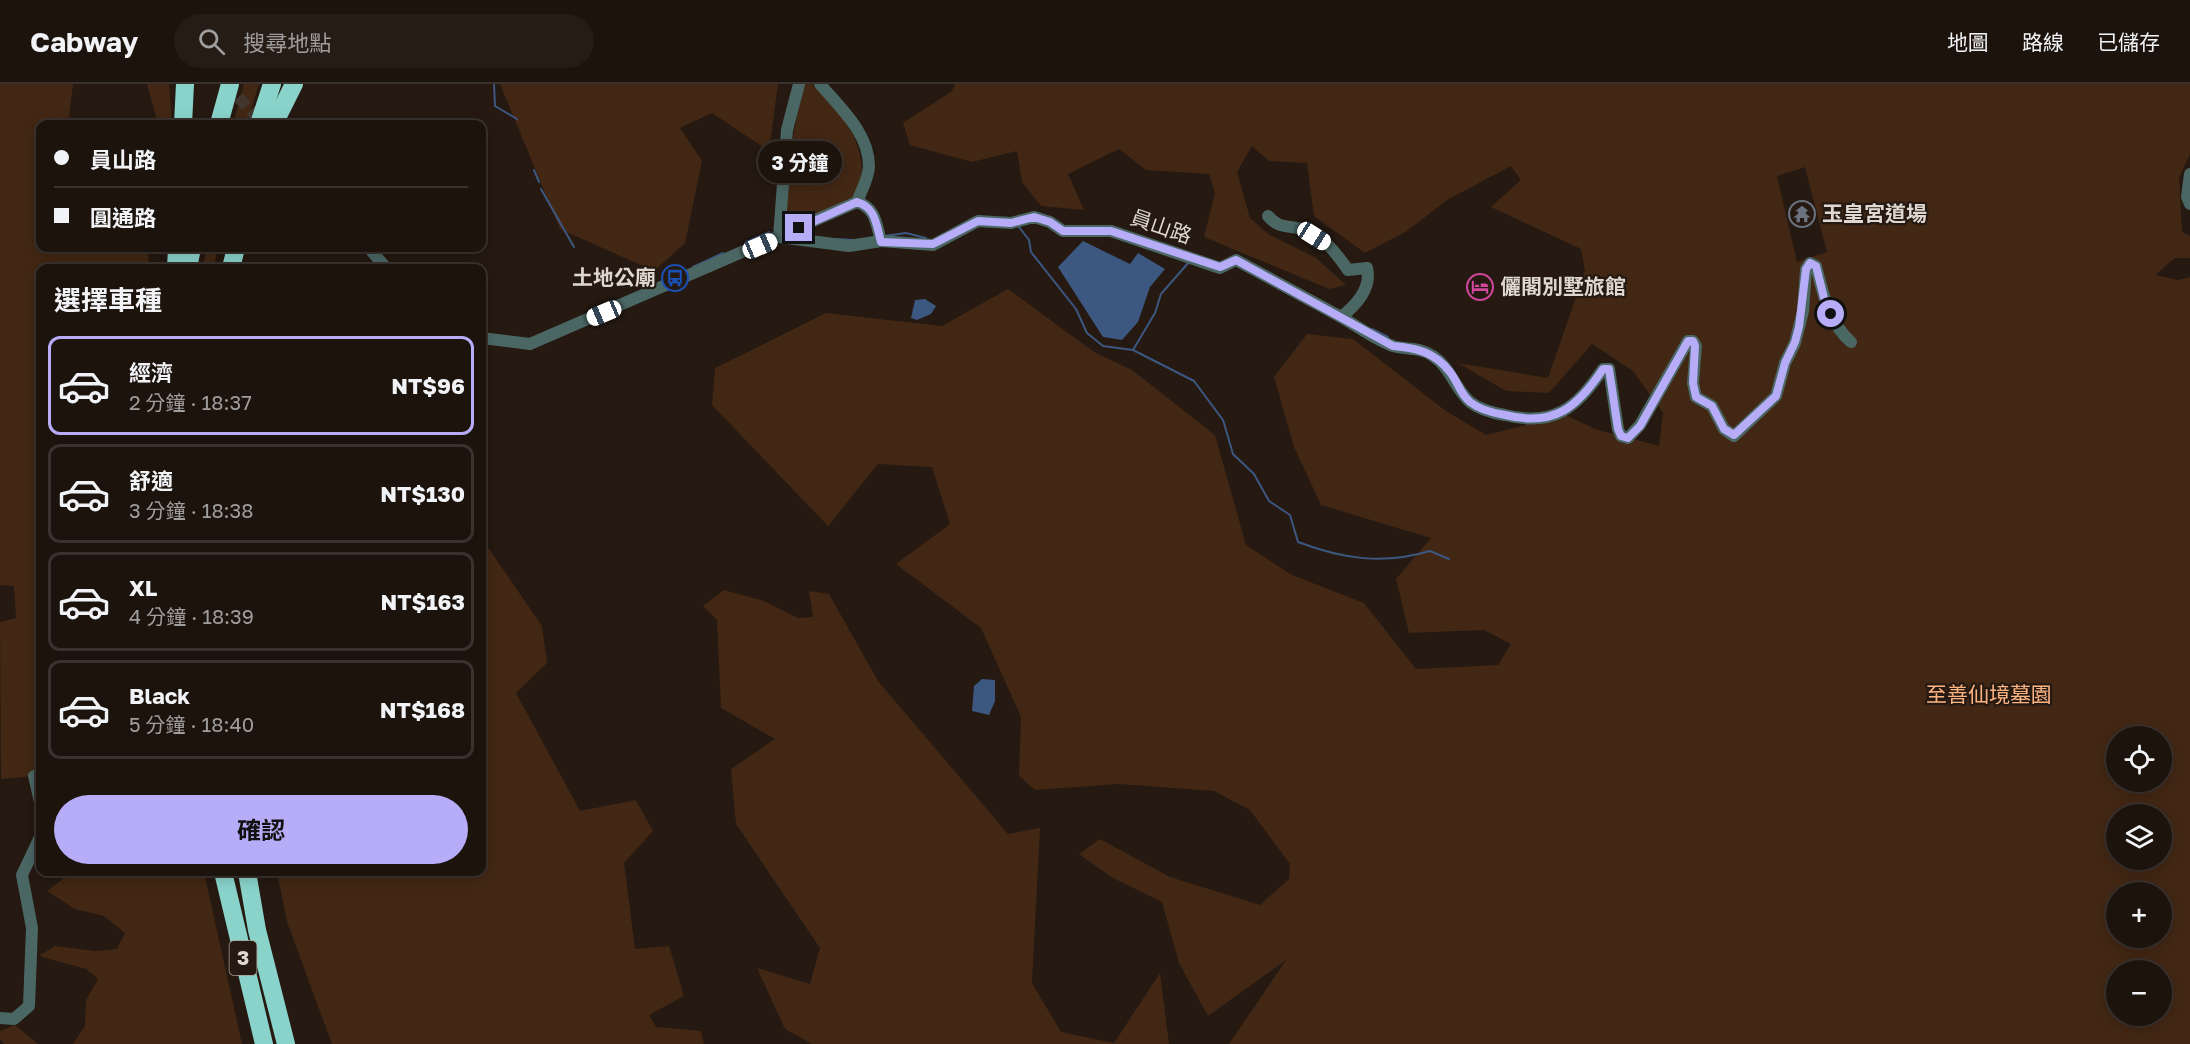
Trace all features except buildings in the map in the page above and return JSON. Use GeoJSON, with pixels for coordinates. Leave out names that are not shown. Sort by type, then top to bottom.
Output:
{"type":"FeatureCollection","features":[{"type":"Feature","properties":{"kind":"highway"},"geometry":{"type":"LineString","coordinates":[[180,84],[183,120]]}},
{"type":"Feature","properties":{"kind":"highway"},"geometry":{"type":"LineString","coordinates":[[183,120],[185,84]]}},
{"type":"Feature","properties":{"kind":"highway"},"geometry":{"type":"LineString","coordinates":[[220,120],[230,84]]}},
{"type":"Feature","properties":{"kind":"highway"},"geometry":{"type":"LineString","coordinates":[[260,120],[272,84]]}},
{"type":"Feature","properties":{"kind":"highway"},"geometry":{"type":"LineString","coordinates":[[276,120],[294,84]]}},
{"type":"Feature","properties":{"kind":"highway","name":"3"},"geometry":{"type":"LineString","coordinates":[[224,876],[264,1044]]}},
{"type":"Feature","properties":{"kind":"highway","name":"3"},"geometry":{"type":"LineString","coordinates":[[248,876],[256,930],[286,1044]]}},
{"type":"Feature","properties":{"kind":"street"},"geometry":{"type":"LineString","coordinates":[[779,237],[788,130],[799,84]]}},
{"type":"Feature","properties":{"kind":"street"},"geometry":{"type":"LineString","coordinates":[[486,338],[530,344],[779,237],[859,197],[869,166],[863,141],[856,127],[820,84]]}},
{"type":"Feature","properties":{"kind":"street"},"geometry":{"type":"LineString","coordinates":[[2190,174],[2187,197],[2190,204]]}},
{"type":"Feature","properties":{"kind":"street"},"geometry":{"type":"LineString","coordinates":[[859,197],[873,211],[880,238]]}},
{"type":"Feature","properties":{"kind":"street"},"geometry":{"type":"LineString","coordinates":[[1268,216],[1284,228],[1303,229],[1325,243],[1348,270],[1366,268],[1366,286],[1352,308],[1341,317]]}},
{"type":"Feature","properties":{"kind":"street","name":"員山路"},"geometry":{"type":"LineString","coordinates":[[779,237],[849,246],[880,238],[933,244],[978,221],[1011,223],[1034,217],[1050,222],[1063,231],[1111,231],[1220,267],[1236,260],[1393,346],[1417,348],[1433,355],[1450,372],[1461,392],[1471,403],[1485,411],[1524,420],[1541,420],[1578,403],[1590,390],[1603,369],[1609,369],[1618,429],[1621,436],[1628,438],[1640,426],[1688,341],[1693,341],[1695,346],[1693,383],[1696,397],[1712,406],[1724,429],[1734,435],[1743,430],[1776,396],[1785,363],[1795,342],[1803,310],[1806,269],[1810,263],[1816,266],[1825,302],[1844,336],[1851,342]]}},
{"type":"Feature","properties":{"kind":"street"},"geometry":{"type":"LineString","coordinates":[[372,252],[383,264]]}},
{"type":"Feature","properties":{"kind":"street"},"geometry":{"type":"LineString","coordinates":[[34,776],[36,785]]}},
{"type":"Feature","properties":{"kind":"street"},"geometry":{"type":"LineString","coordinates":[[0,1018],[14,1019],[28,1006],[32,928],[22,875],[36,845]]}},
{"type":"Feature","properties":{"kind":"green space"},"geometry":{"type":"Polygon","coordinates":[[[0,84],[73,84],[69,117],[72,120],[36,120],[36,252],[149,252],[148,264],[36,264],[36,770],[34,776],[1,779],[0,622],[16,618],[14,586],[0,585],[0,84]]]}},
{"type":"Feature","properties":{"kind":"green space"},"geometry":{"type":"Polygon","coordinates":[[[147,84],[169,84],[172,120],[157,120],[147,84]]]}},
{"type":"Feature","properties":{"kind":"green space"},"geometry":{"type":"Polygon","coordinates":[[[244,84],[259,84],[247,120],[234,120],[244,84]]]}},
{"type":"Feature","properties":{"kind":"green space"},"geometry":{"type":"Polygon","coordinates":[[[500,84],[778,84],[769,151],[712,113],[680,128],[702,161],[685,243],[654,271],[560,229],[500,84]]]}},
{"type":"Feature","properties":{"kind":"green space"},"geometry":{"type":"Polygon","coordinates":[[[804,84],[812,84],[852,132],[860,157],[864,193],[784,229],[794,131],[804,84]]]}},
{"type":"Feature","properties":{"kind":"green space","name":"至善仙境墓園"},"geometry":{"type":"Polygon","coordinates":[[[955,84],[2190,84],[2190,154],[2179,178],[2182,232],[2190,236],[2190,258],[2175,258],[2155,275],[2178,280],[2190,277],[2190,1044],[1229,1044],[1286,960],[1208,1016],[1179,963],[1162,902],[1113,878],[1079,854],[1100,839],[1170,877],[1260,905],[1289,879],[1290,864],[1250,810],[1214,791],[1119,784],[1035,790],[1019,776],[1021,717],[981,628],[896,564],[950,524],[932,467],[878,464],[828,526],[712,405],[715,368],[826,313],[942,326],[1008,289],[1094,352],[1132,370],[1215,435],[1246,545],[1292,575],[1364,603],[1416,669],[1498,665],[1511,644],[1484,630],[1409,633],[1396,579],[1431,538],[1321,505],[1294,447],[1274,377],[1307,334],[1353,339],[1446,411],[1486,435],[1566,415],[1595,429],[1659,446],[1663,413],[1633,371],[1592,344],[1549,393],[1506,391],[1458,363],[1548,378],[1585,271],[1581,249],[1491,207],[1521,180],[1511,166],[1447,200],[1407,231],[1365,253],[1314,216],[1307,163],[1269,161],[1252,146],[1237,172],[1250,218],[1268,234],[1316,258],[1346,285],[1329,289],[1204,237],[1215,193],[1209,174],[1146,170],[1119,149],[1068,174],[1084,210],[1041,206],[1022,182],[1017,151],[972,162],[910,145],[903,123],[952,91],[955,84]],[[1805,167],[1777,176],[1797,262],[1827,252],[1805,167]]]}},
{"type":"Feature","properties":{"kind":"green space"},"geometry":{"type":"Polygon","coordinates":[[[205,252],[216,252],[215,264],[204,264],[205,252]]]}},
{"type":"Feature","properties":{"kind":"green space"},"geometry":{"type":"Polygon","coordinates":[[[486,544],[542,626],[547,663],[516,693],[580,811],[636,800],[653,831],[624,863],[635,949],[669,946],[684,996],[649,1015],[656,1027],[701,1031],[704,1044],[332,1044],[287,922],[278,876],[486,876],[486,544]]]}},
{"type":"Feature","properties":{"kind":"green space"},"geometry":{"type":"Polygon","coordinates":[[[724,590],[764,601],[798,618],[813,617],[809,591],[829,594],[878,681],[1008,834],[1040,828],[1032,983],[1061,1032],[1114,1043],[1160,973],[1169,1044],[812,1044],[785,1029],[757,968],[810,984],[820,948],[736,824],[731,769],[775,739],[721,708],[717,620],[703,606],[724,590]]]}},
{"type":"Feature","properties":{"kind":"green space"},"geometry":{"type":"Polygon","coordinates":[[[67,876],[205,876],[242,1044],[73,1044],[85,1026],[86,1000],[98,979],[86,969],[39,956],[55,946],[96,951],[117,949],[125,933],[104,916],[75,909],[47,891],[67,876]]]}},
{"type":"Feature","properties":{"kind":"green space"},"geometry":{"type":"Polygon","coordinates":[[[15,1025],[38,1044],[4,1044],[0,1039],[0,1031],[15,1025]]]}},
{"type":"Feature","properties":{"kind":"water"},"geometry":{"type":"Polygon","coordinates":[[[1083,241],[1130,264],[1138,253],[1165,269],[1150,287],[1138,322],[1122,340],[1103,337],[1058,267],[1083,241]]]}},
{"type":"Feature","properties":{"kind":"water"},"geometry":{"type":"Polygon","coordinates":[[[925,299],[936,306],[931,314],[917,320],[911,318],[915,300],[925,299]]]}},
{"type":"Feature","properties":{"kind":"water"},"geometry":{"type":"Polygon","coordinates":[[[982,679],[995,680],[995,701],[989,715],[972,711],[974,686],[982,679]]]}},
{"type":"Feature","properties":{"kind":"waterway"},"geometry":{"type":"LineString","coordinates":[[494,84],[495,106],[517,119]]}},
{"type":"Feature","properties":{"kind":"waterway"},"geometry":{"type":"LineString","coordinates":[[534,170],[539,182]]}},
{"type":"Feature","properties":{"kind":"waterway"},"geometry":{"type":"LineString","coordinates":[[541,189],[574,247]]}},
{"type":"Feature","properties":{"kind":"waterway"},"geometry":{"type":"LineString","coordinates":[[1019,227],[1029,240],[1031,252],[1076,309],[1087,333],[1103,346],[1133,350],[1194,381],[1223,420],[1233,454],[1254,474],[1269,501],[1290,515],[1298,542],[1331,553],[1363,558],[1396,558],[1430,551],[1449,559]]}},
{"type":"Feature","properties":{"kind":"waterway"},"geometry":{"type":"LineString","coordinates":[[746,242],[769,232]]}},
{"type":"Feature","properties":{"kind":"waterway"},"geometry":{"type":"LineString","coordinates":[[885,236],[906,233],[926,238]]}},
{"type":"Feature","properties":{"kind":"waterway"},"geometry":{"type":"LineString","coordinates":[[837,239],[853,240]]}},
{"type":"Feature","properties":{"kind":"waterway"},"geometry":{"type":"LineString","coordinates":[[693,267],[723,253]]}},
{"type":"Feature","properties":{"kind":"waterway"},"geometry":{"type":"LineString","coordinates":[[1133,350],[1155,313],[1161,294],[1189,262]]}},
{"type":"Feature","properties":{"kind":"waterway"},"geometry":{"type":"LineString","coordinates":[[1372,329],[1388,337]]}},
{"type":"Feature","properties":{"kind":"tunnel"},"geometry":{"type":"LineString","coordinates":[[226,84],[259,120]]}},
{"type":"Feature","properties":{"kind":"place","name":"玉皇宮道場"},"geometry":{"type":"Point","coordinates":[1802,214]}},
{"type":"Feature","properties":{"kind":"place","name":"土地公廟"},"geometry":{"type":"Point","coordinates":[675,278]}},
{"type":"Feature","properties":{"kind":"place","name":"儷閣別墅旅館"},"geometry":{"type":"Point","coordinates":[1480,287]}},
{"type":"Feature","properties":{"kind":"route"},"geometry":{"type":"LineString","coordinates":[[799,228],[857,202],[867,205],[873,211],[881,242],[933,244],[978,221],[1011,223],[1034,217],[1050,222],[1063,231],[1111,231],[1220,267],[1236,260],[1393,346],[1417,348],[1433,355],[1450,372],[1461,392],[1471,403],[1485,411],[1524,420],[1541,420],[1578,403],[1590,390],[1603,369],[1609,369],[1618,429],[1621,436],[1628,438],[1640,426],[1688,341],[1693,341],[1695,346],[1693,383],[1696,397],[1712,406],[1724,429],[1734,435],[1743,430],[1776,396],[1785,363],[1795,342],[1803,310],[1806,269],[1810,263],[1816,266],[1825,302],[1831,314]]}}]}
